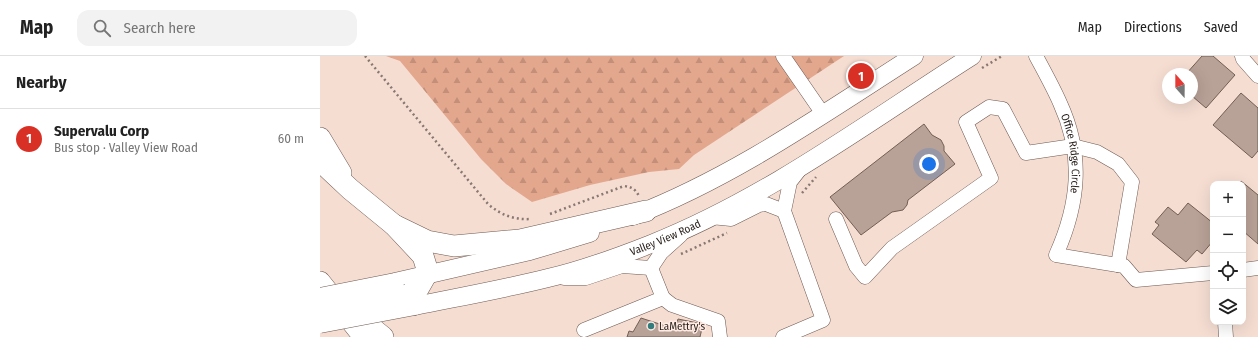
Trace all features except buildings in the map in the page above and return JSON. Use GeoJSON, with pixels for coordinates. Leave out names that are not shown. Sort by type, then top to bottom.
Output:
{"type":"FeatureCollection","features":[{"type":"Feature","properties":{"kind":"highway"},"geometry":{"type":"LineString","coordinates":[[320,138],[350,189]]}},
{"type":"Feature","properties":{"kind":"highway"},"geometry":{"type":"LineString","coordinates":[[320,161],[350,189],[394,225],[423,256],[427,269],[426,275],[418,289],[406,294],[324,302]]}},
{"type":"Feature","properties":{"kind":"highway"},"geometry":{"type":"LineString","coordinates":[[394,225],[427,241],[454,246],[520,240],[646,211]]}},
{"type":"Feature","properties":{"kind":"highway"},"geometry":{"type":"LineString","coordinates":[[320,282],[324,302],[364,337]]}},
{"type":"Feature","properties":{"kind":"highway"},"geometry":{"type":"LineString","coordinates":[[324,302],[383,337]]}},
{"type":"Feature","properties":{"kind":"main road"},"geometry":{"type":"LineString","coordinates":[[426,275],[530,251],[596,231],[646,211],[724,174],[823,114],[914,56]]}},
{"type":"Feature","properties":{"kind":"main road","name":"Valley View Road"},"geometry":{"type":"LineString","coordinates":[[320,324],[406,294],[550,278],[618,256],[704,220],[804,165],[972,56]]}},
{"type":"Feature","properties":{"kind":"street"},"geometry":{"type":"LineString","coordinates":[[783,56],[823,114]]}},
{"type":"Feature","properties":{"kind":"street","name":"Office Ridge Circle"},"geometry":{"type":"LineString","coordinates":[[1036,56],[1060,103],[1069,126],[1073,146],[1075,171],[1074,198],[1068,228],[1056,255],[1118,265]]}},
{"type":"Feature","properties":{"kind":"street"},"geometry":{"type":"LineString","coordinates":[[1242,56],[1258,76]]}},
{"type":"Feature","properties":{"kind":"street"},"geometry":{"type":"LineString","coordinates":[[836,219],[856,266],[866,277],[892,248],[991,178],[966,122],[989,107],[1003,109],[1026,154],[1073,146],[1097,152],[1118,164],[1132,182],[1118,265],[1124,266],[1136,280],[1210,273]]}},
{"type":"Feature","properties":{"kind":"street"},"geometry":{"type":"LineString","coordinates":[[784,337],[823,320],[784,210],[790,182],[804,165]]}},
{"type":"Feature","properties":{"kind":"street"},"geometry":{"type":"LineString","coordinates":[[651,268],[661,253],[672,241],[704,220],[731,219],[759,204],[766,204],[784,210]]}},
{"type":"Feature","properties":{"kind":"street"},"geometry":{"type":"LineString","coordinates":[[550,278],[586,278],[622,266],[651,268]]}},
{"type":"Feature","properties":{"kind":"street"},"geometry":{"type":"LineString","coordinates":[[651,268],[663,298],[672,305],[718,321],[720,337]]}},
{"type":"Feature","properties":{"kind":"street"},"geometry":{"type":"LineString","coordinates":[[1246,270],[1258,268]]}},
{"type":"Feature","properties":{"kind":"street"},"geometry":{"type":"LineString","coordinates":[[584,330],[663,298]]}},
{"type":"Feature","properties":{"kind":"street"},"geometry":{"type":"LineString","coordinates":[[1225,325],[1226,337]]}},
{"type":"Feature","properties":{"kind":"path"},"geometry":{"type":"LineString","coordinates":[[365,56],[488,204],[505,216],[521,220],[536,218]]}},
{"type":"Feature","properties":{"kind":"path"},"geometry":{"type":"LineString","coordinates":[[549,215],[624,186],[631,187],[636,190],[646,211]]}},
{"type":"Feature","properties":{"kind":"green space"},"geometry":{"type":"Polygon","coordinates":[[[386,56],[844,56],[694,155],[679,169],[649,172],[590,185],[532,202],[506,184],[481,159],[400,61],[386,56]]]}},
{"type":"Feature","properties":{"kind":"place","name":"Supervalu Corp"},"geometry":{"type":"Point","coordinates":[861,76]}},
{"type":"Feature","properties":{"kind":"place","name":"LaMettry's"},"geometry":{"type":"Point","coordinates":[651,326]}}]}
